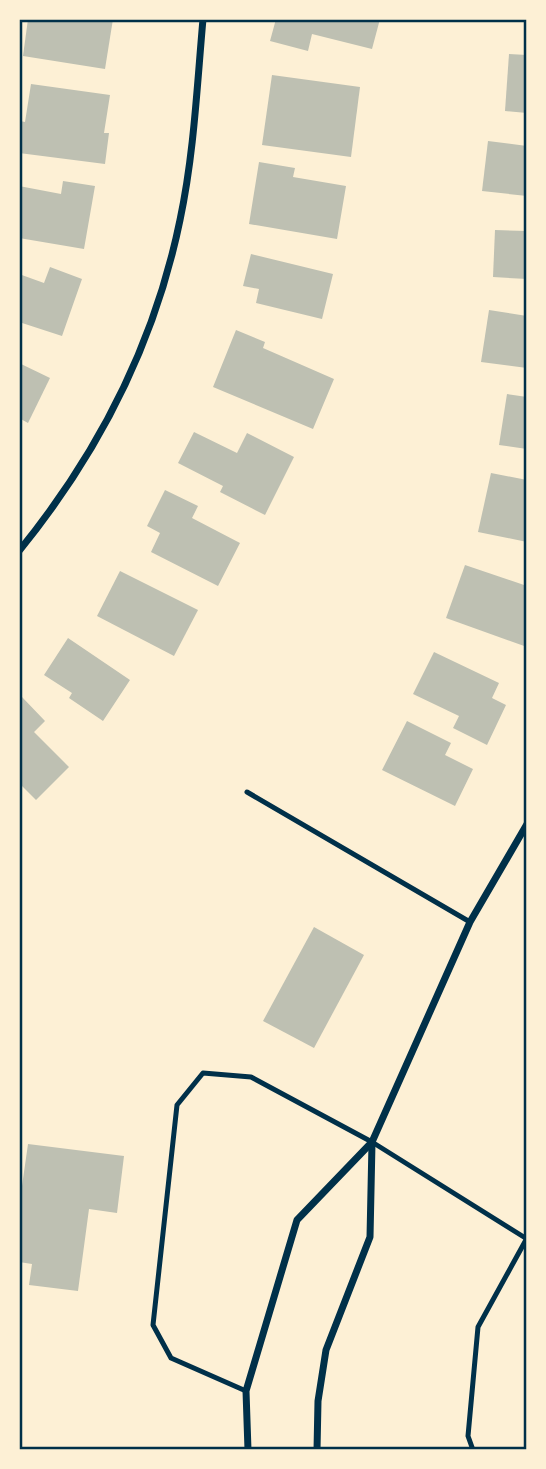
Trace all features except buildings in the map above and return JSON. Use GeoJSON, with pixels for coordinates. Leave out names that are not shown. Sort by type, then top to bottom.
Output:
{"type":"FeatureCollection","features":[{"type":"Feature","properties":{"kind":"street"},"geometry":{"type":"LineString","coordinates":[[19,551],[76,474],[105,426],[150,325],[181,218],[203,19]]}},
{"type":"Feature","properties":{"kind":"street"},"geometry":{"type":"LineString","coordinates":[[248,1450],[246,1391],[297,1220],[372,1142],[470,922],[527,824]]}},
{"type":"Feature","properties":{"kind":"street"},"geometry":{"type":"LineString","coordinates":[[317,1450],[318,1401],[326,1350],[370,1237],[372,1142]]}},
{"type":"Feature","properties":{"kind":"lane"},"geometry":{"type":"LineString","coordinates":[[247,792],[470,922]]}},
{"type":"Feature","properties":{"kind":"lane"},"geometry":{"type":"LineString","coordinates":[[246,1391],[171,1358],[153,1325],[177,1105],[203,1073],[251,1077],[372,1142],[527,1239],[478,1327],[468,1436],[473,1450]]}}]}
